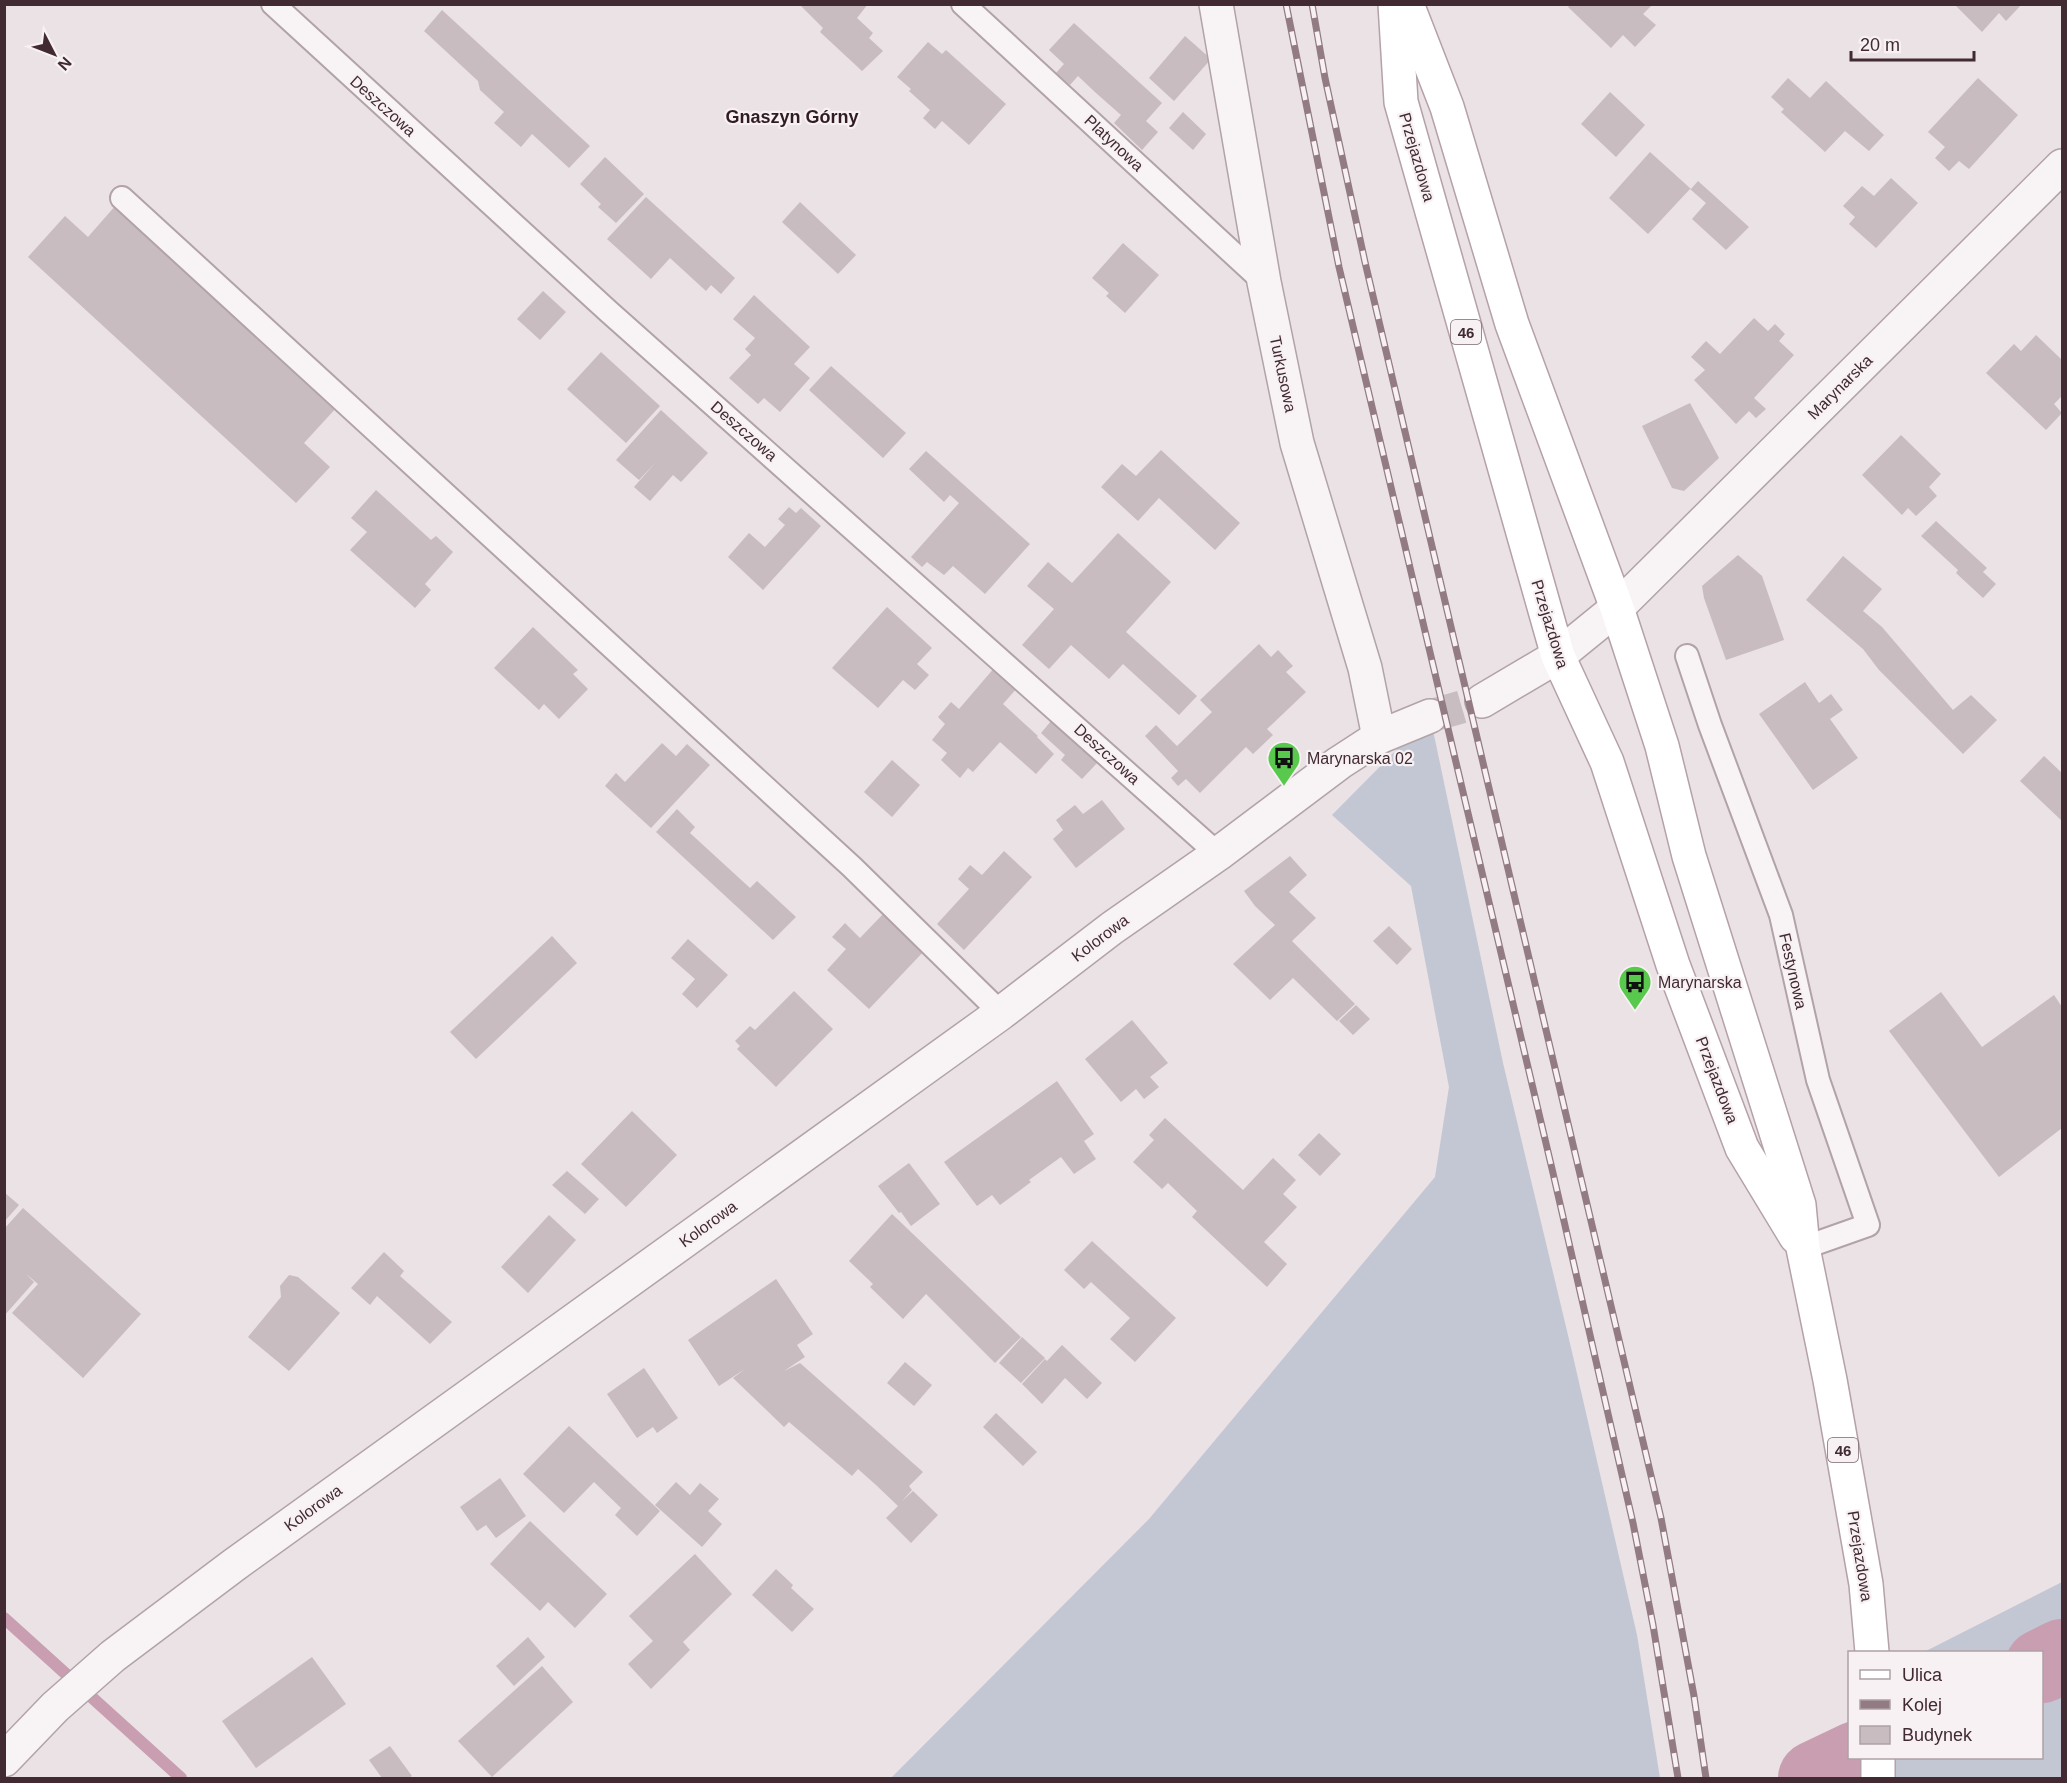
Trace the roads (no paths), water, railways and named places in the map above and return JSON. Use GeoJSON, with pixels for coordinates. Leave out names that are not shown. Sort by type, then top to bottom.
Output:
{"type":"FeatureCollection","features":[{"type":"Feature","properties":{"kind":"main road","name":"Przejazdowa"},"geometry":{"type":"LineString","coordinates":[[1395,4],[1401,102],[1558,656],[1607,762],[1673,965],[1742,1148],[1803,1248]]}},
{"type":"Feature","properties":{"kind":"main road","name":"Przejazdowa"},"geometry":{"type":"LineString","coordinates":[[1407,4],[1447,107],[1512,324],[1617,608],[1662,746],[1689,856],[1799,1205],[1803,1248],[1830,1380],[1866,1584],[1872,1651]]}},
{"type":"Feature","properties":{"kind":"main road"},"geometry":{"type":"LineString","coordinates":[[1878,1759],[1878,1779]]}},
{"type":"Feature","properties":{"kind":"street","name":"Turkusowa"},"geometry":{"type":"LineString","coordinates":[[1216,4],[1264,282],[1297,443],[1365,668],[1379,737]]}},
{"type":"Feature","properties":{"kind":"street","name":"Marynarska"},"geometry":{"type":"LineString","coordinates":[[1617,608],[2062,166]]}},
{"type":"Feature","properties":{"kind":"street"},"geometry":{"type":"LineString","coordinates":[[1482,701],[1558,656],[1617,608]]}},
{"type":"Feature","properties":{"kind":"street","name":"Kolorowa"},"geometry":{"type":"LineString","coordinates":[[4,1760],[55,1707],[112,1656],[244,1558],[1001,1013],[1112,928],[1218,854],[1339,763],[1379,737],[1430,716]]}},
{"type":"Feature","properties":{"kind":"lane","name":"Deszczowa"},"geometry":{"type":"LineString","coordinates":[[273,4],[608,311],[1218,854]]}},
{"type":"Feature","properties":{"kind":"lane","name":"Platynowa"},"geometry":{"type":"LineString","coordinates":[[963,4],[1264,282]]}},
{"type":"Feature","properties":{"kind":"lane"},"geometry":{"type":"LineString","coordinates":[[122,198],[852,867],[1001,1013]]}},
{"type":"Feature","properties":{"kind":"lane","name":"Festynowa"},"geometry":{"type":"LineString","coordinates":[[1687,656],[1710,725],[1781,915],[1818,1080],[1868,1225],[1803,1248]]}},
{"type":"Feature","properties":{"kind":"waterway"},"geometry":{"type":"LineString","coordinates":[[4,1618],[181,1778]]}},
{"type":"Feature","properties":{"kind":"waterway"},"geometry":{"type":"LineString","coordinates":[[2043,1666],[2062,1656]]}},
{"type":"Feature","properties":{"kind":"waterway"},"geometry":{"type":"LineString","coordinates":[[1815,1778],[1855,1759]]}},
{"type":"Feature","properties":{"kind":"tunnel"},"geometry":{"type":"LineString","coordinates":[[1430,716],[1482,701]]}},
{"type":"Feature","properties":{"kind":"railway"},"geometry":{"type":"LineString","coordinates":[[1286,4],[1339,267],[1553,1173],[1633,1523],[1653,1625],[1678,1778]]}},
{"type":"Feature","properties":{"kind":"railway"},"geometry":{"type":"LineString","coordinates":[[1312,4],[1325,78],[1365,262],[1661,1518],[1694,1696],[1706,1778]]}},
{"type":"Feature","properties":{"kind":"place","name":"Marynarska 02"},"geometry":{"type":"Point","coordinates":[1284,787]}},
{"type":"Feature","properties":{"kind":"place","name":"Marynarska"},"geometry":{"type":"Point","coordinates":[1635,1011]}},
{"type":"Feature","properties":{"kind":"district","name":"Gnaszyn Górny"},"geometry":{"type":"Point","coordinates":[792,117]}}]}
